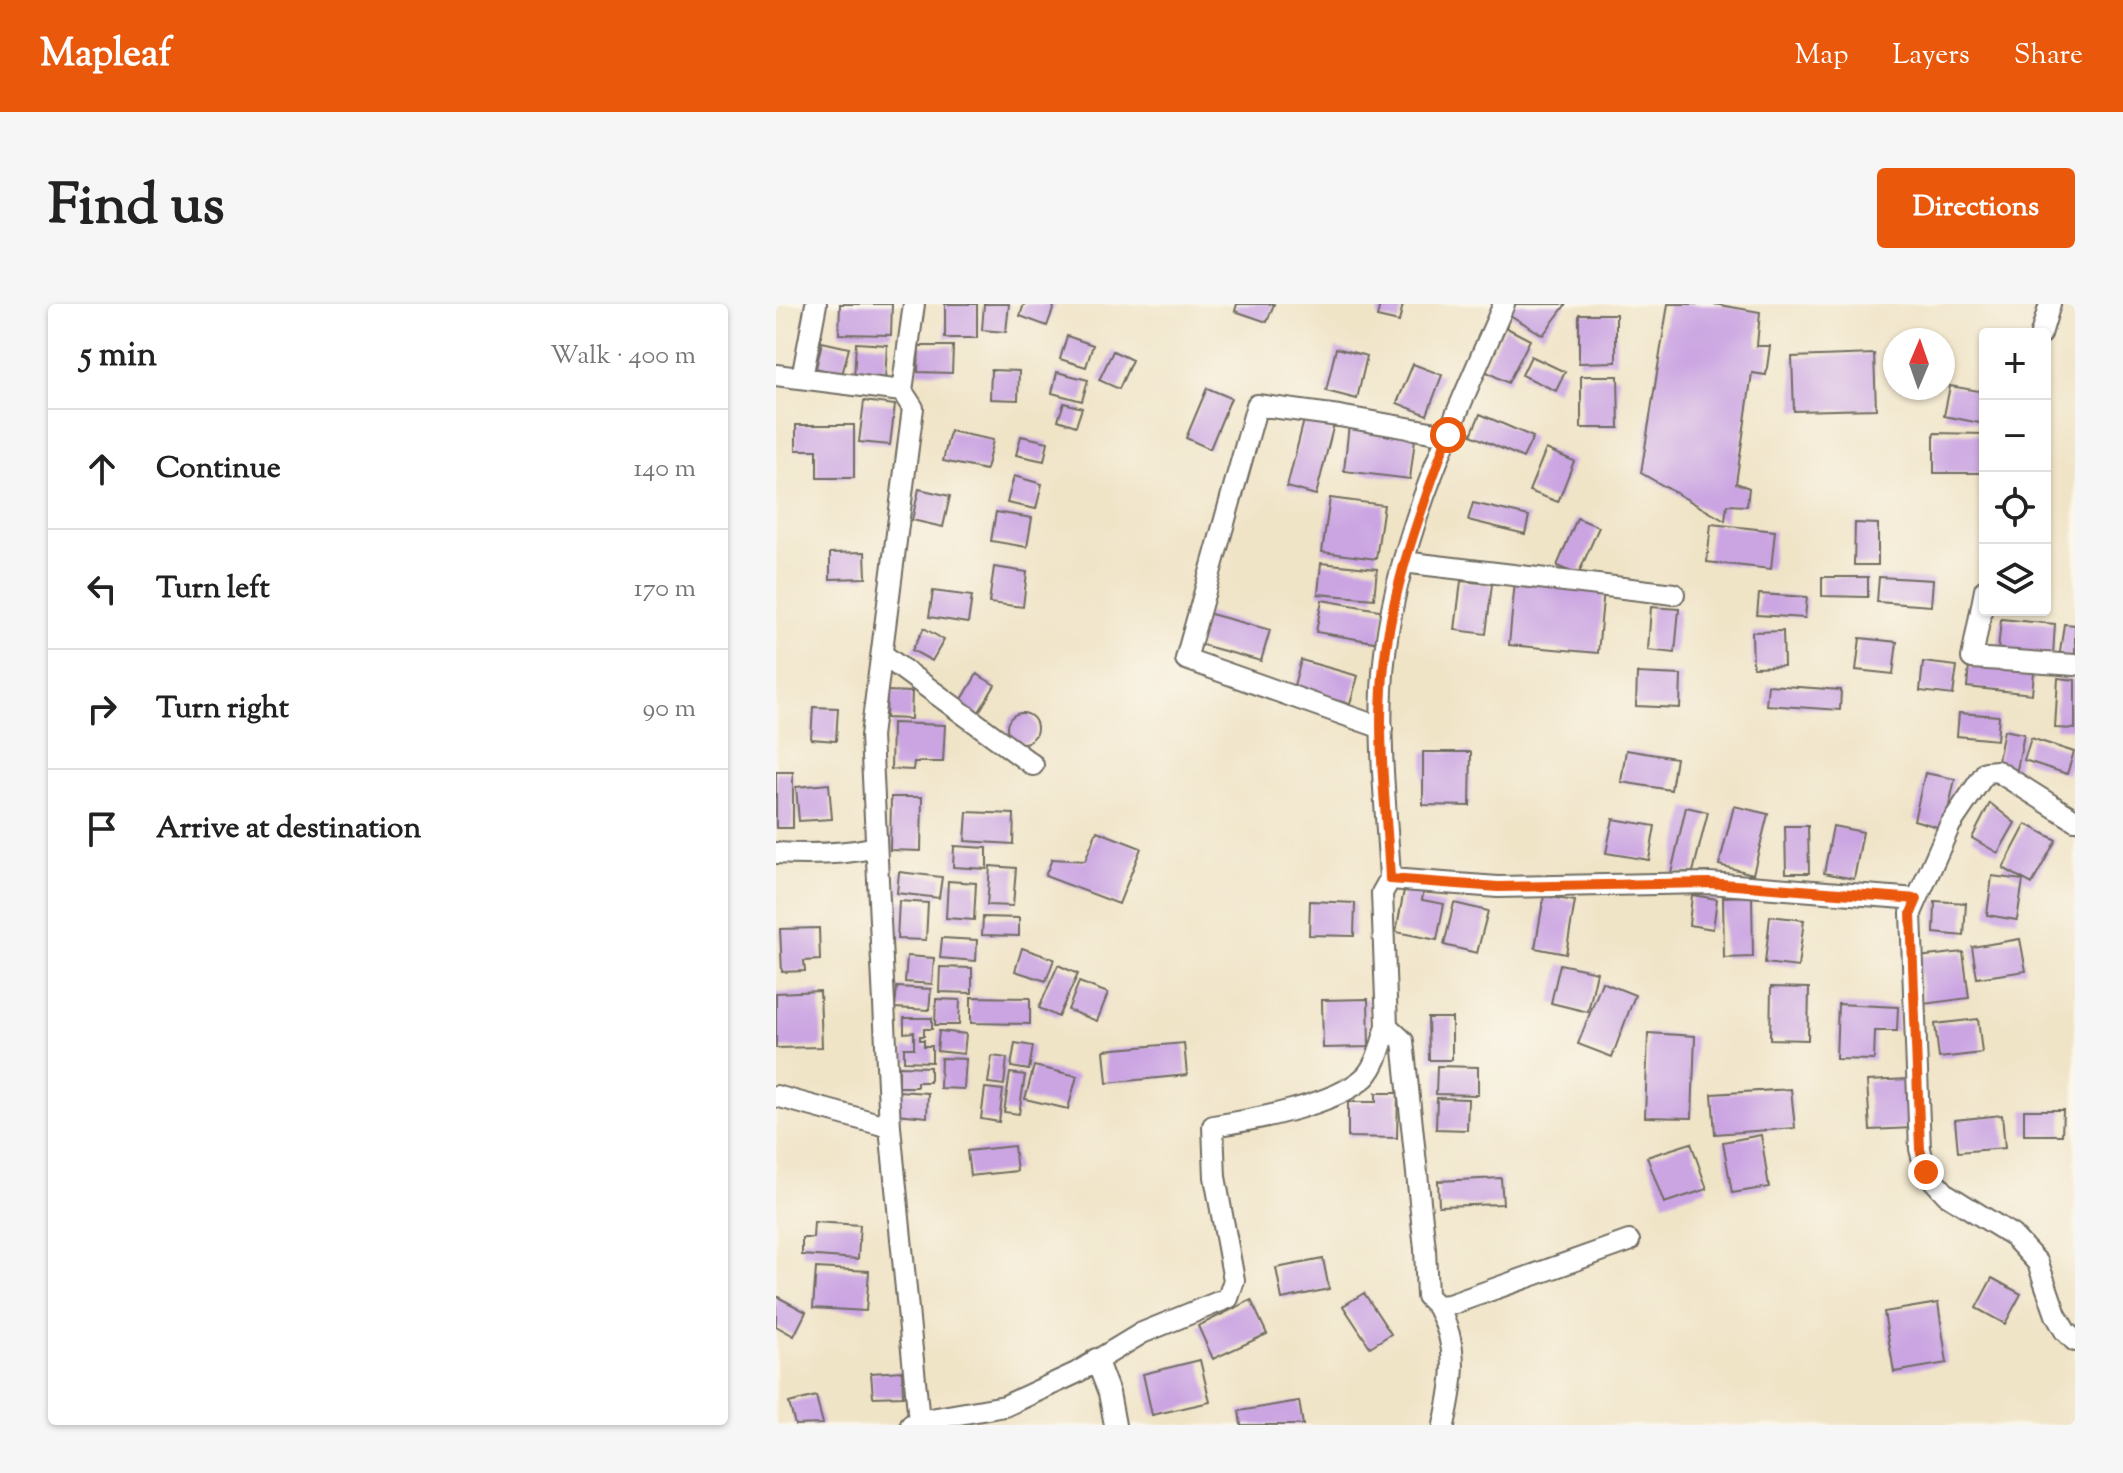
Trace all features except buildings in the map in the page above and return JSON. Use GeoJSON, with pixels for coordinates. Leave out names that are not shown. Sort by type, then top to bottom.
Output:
{"type":"FeatureCollection","features":[{"type":"Feature","properties":{"kind":"street"},"geometry":{"type":"LineString","coordinates":[[802,378],[816,304]]}},
{"type":"Feature","properties":{"kind":"street"},"geometry":{"type":"LineString","coordinates":[[914,304],[902,391],[913,408],[871,736],[890,1127],[915,1423],[1005,1406],[1076,1373],[1142,1333],[1228,1298],[1234,1280],[1215,1177],[1213,1126],[1327,1100],[1366,1076],[1387,1026],[1382,893],[1390,879],[1382,689],[1393,603],[1403,562],[1448,435],[1504,304]]}},
{"type":"Feature","properties":{"kind":"street"},"geometry":{"type":"LineString","coordinates":[[2043,328],[2050,304]]}},
{"type":"Feature","properties":{"kind":"street"},"geometry":{"type":"LineString","coordinates":[[776,375],[902,391]]}},
{"type":"Feature","properties":{"kind":"street"},"geometry":{"type":"LineString","coordinates":[[1382,728],[1186,659],[1257,405],[1448,435]]}},
{"type":"Feature","properties":{"kind":"street"},"geometry":{"type":"LineString","coordinates":[[1403,562],[1674,594]]}},
{"type":"Feature","properties":{"kind":"street"},"geometry":{"type":"LineString","coordinates":[[1980,616],[1972,658],[2075,665]]}},
{"type":"Feature","properties":{"kind":"street"},"geometry":{"type":"LineString","coordinates":[[882,654],[1033,765]]}},
{"type":"Feature","properties":{"kind":"street"},"geometry":{"type":"LineString","coordinates":[[2075,820],[1997,771],[1986,772],[1950,825],[1911,913],[1920,1149],[1926,1172],[1946,1194],[2012,1235],[2038,1263],[2056,1315],[2075,1341]]}},
{"type":"Feature","properties":{"kind":"street"},"geometry":{"type":"LineString","coordinates":[[776,853],[818,856],[872,848]]}},
{"type":"Feature","properties":{"kind":"street"},"geometry":{"type":"LineString","coordinates":[[1390,879],[1498,887],[1709,883],[1917,899]]}},
{"type":"Feature","properties":{"kind":"street"},"geometry":{"type":"LineString","coordinates":[[1387,1026],[1403,1041],[1425,1249],[1427,1296],[1437,1306],[1448,1326],[1453,1352],[1452,1386],[1444,1425]]}},
{"type":"Feature","properties":{"kind":"street"},"geometry":{"type":"LineString","coordinates":[[776,1096],[890,1127]]}},
{"type":"Feature","properties":{"kind":"street"},"geometry":{"type":"LineString","coordinates":[[1437,1306],[1449,1305],[1629,1241]]}},
{"type":"Feature","properties":{"kind":"street"},"geometry":{"type":"LineString","coordinates":[[1096,1359],[1109,1393],[1115,1425]]}},
{"type":"Feature","properties":{"kind":"route"},"geometry":{"type":"LineString","coordinates":[[1448,435],[1403,562],[1393,603],[1382,689],[1390,879],[1498,887],[1709,883],[1917,899],[1911,913],[1920,1149],[1926,1172]]}}]}
